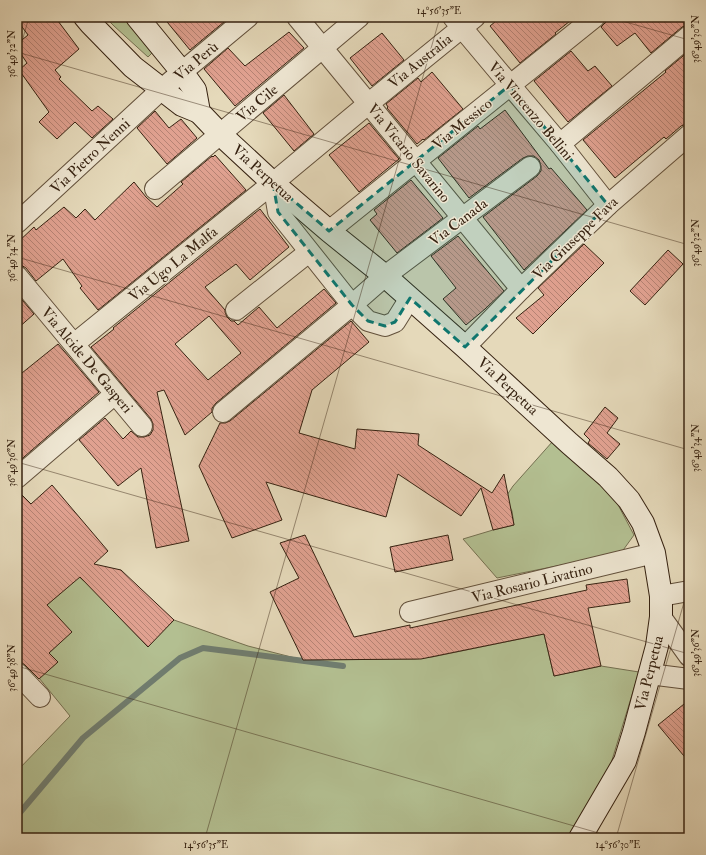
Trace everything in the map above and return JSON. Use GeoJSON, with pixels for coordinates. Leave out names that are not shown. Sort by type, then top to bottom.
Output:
{"type":"FeatureCollection","features":[{"type":"Feature","properties":{"kind":"street"},"geometry":{"type":"LineString","coordinates":[[85,17],[133,67],[182,105],[200,112]]}},
{"type":"Feature","properties":{"kind":"street","name":"Via Perpetua"},"geometry":{"type":"LineString","coordinates":[[137,17],[195,90],[200,112],[220,134],[273,183],[329,231],[386,276],[608,477],[629,500],[643,523],[654,553],[661,596],[661,617],[656,646],[625,761],[580,838]]}},
{"type":"Feature","properties":{"kind":"street","name":"Via Perù"},"geometry":{"type":"LineString","coordinates":[[162,89],[248,17]]}},
{"type":"Feature","properties":{"kind":"street","name":"Via Vicario Savarino"},"geometry":{"type":"LineString","coordinates":[[297,17],[521,289]]}},
{"type":"Feature","properties":{"kind":"street","name":"Via Cile"},"geometry":{"type":"LineString","coordinates":[[155,189],[359,17]]}},
{"type":"Feature","properties":{"kind":"street","name":"Via Messico"},"geometry":{"type":"LineString","coordinates":[[329,231],[595,17]]}},
{"type":"Feature","properties":{"kind":"street","name":"Via Vincenzo Bellini"},"geometry":{"type":"LineString","coordinates":[[463,20],[510,85],[560,144],[608,205]]}},
{"type":"Feature","properties":{"kind":"street","name":"Via Australia"},"geometry":{"type":"LineString","coordinates":[[273,183],[368,104],[463,20]]}},
{"type":"Feature","properties":{"kind":"street"},"geometry":{"type":"LineString","coordinates":[[560,144],[689,36]]}},
{"type":"Feature","properties":{"kind":"street","name":"Via Pietro Nenni"},"geometry":{"type":"LineString","coordinates":[[17,222],[162,89]]}},
{"type":"Feature","properties":{"kind":"street","name":"Via Giuseppe Fava"},"geometry":{"type":"LineString","coordinates":[[465,347],[521,289],[608,205],[689,135]]}},
{"type":"Feature","properties":{"kind":"street","name":"Via Canada"},"geometry":{"type":"LineString","coordinates":[[223,412],[386,276],[530,167]]}},
{"type":"Feature","properties":{"kind":"street"},"geometry":{"type":"LineString","coordinates":[[273,183],[278,212],[352,305],[368,320],[385,326],[395,322],[410,298]]}},
{"type":"Feature","properties":{"kind":"street","name":"Via Ugo La Malfa"},"geometry":{"type":"LineString","coordinates":[[74,344],[273,183]]}},
{"type":"Feature","properties":{"kind":"street"},"geometry":{"type":"LineString","coordinates":[[236,310],[309,252]]}},
{"type":"Feature","properties":{"kind":"street","name":"Via Alcide De Gasperi"},"geometry":{"type":"LineString","coordinates":[[17,276],[142,426]]}},
{"type":"Feature","properties":{"kind":"street"},"geometry":{"type":"LineString","coordinates":[[17,478],[115,394]]}},
{"type":"Feature","properties":{"kind":"street","name":"Via Rosario Livatino"},"geometry":{"type":"LineString","coordinates":[[410,612],[654,553]]}},
{"type":"Feature","properties":{"kind":"street"},"geometry":{"type":"LineString","coordinates":[[661,596],[689,592]]}},
{"type":"Feature","properties":{"kind":"street"},"geometry":{"type":"LineString","coordinates":[[661,617],[689,656]]}},
{"type":"Feature","properties":{"kind":"street"},"geometry":{"type":"LineString","coordinates":[[17,673],[40,697]]}},
{"type":"Feature","properties":{"kind":"street"},"geometry":{"type":"LineString","coordinates":[[649,674],[689,679]]}},
{"type":"Feature","properties":{"kind":"highlighted area"},"geometry":{"type":"Polygon","coordinates":[[[510,85],[608,205],[465,347],[410,298],[395,322],[385,326],[368,321],[352,305],[278,212],[273,183],[329,231],[510,85]]]}},
{"type":"Feature","properties":{"kind":"green space"},"geometry":{"type":"Polygon","coordinates":[[[105,17],[123,17],[152,53],[148,57],[105,17]]]}},
{"type":"Feature","properties":{"kind":"green space"},"geometry":{"type":"Polygon","coordinates":[[[553,441],[594,478],[616,501],[634,535],[621,553],[497,578],[463,539],[514,525],[512,511],[505,498],[513,486],[553,441]]]}},
{"type":"Feature","properties":{"kind":"green space"},"geometry":{"type":"Polygon","coordinates":[[[79,577],[90,586],[148,646],[174,620],[248,646],[303,660],[415,659],[432,657],[544,634],[554,676],[601,666],[639,672],[609,770],[569,838],[17,838],[17,771],[70,716],[39,678],[58,662],[49,653],[71,632],[47,605],[79,577]]]}},
{"type":"Feature","properties":{"kind":"building"},"geometry":{"type":"Polygon","coordinates":[[[17,17],[55,17],[79,49],[55,70],[61,77],[59,79],[92,111],[98,106],[113,119],[92,138],[75,122],[57,139],[39,122],[49,112],[19,70],[27,63],[17,48],[17,44],[28,35],[17,20],[17,17]]]}},
{"type":"Feature","properties":{"kind":"building"},"geometry":{"type":"Polygon","coordinates":[[[163,17],[230,17],[190,50],[163,17]]]}},
{"type":"Feature","properties":{"kind":"building"},"geometry":{"type":"Polygon","coordinates":[[[501,17],[575,17],[520,63],[490,26],[501,17]]]}},
{"type":"Feature","properties":{"kind":"building"},"geometry":{"type":"Polygon","coordinates":[[[606,17],[681,17],[688,25],[682,27],[651,53],[635,33],[617,46],[601,27],[606,22],[606,17]]]}},
{"type":"Feature","properties":{"kind":"building"},"geometry":{"type":"Polygon","coordinates":[[[289,32],[304,48],[235,106],[204,69],[228,48],[245,66],[289,32]]]}},
{"type":"Feature","properties":{"kind":"building"},"geometry":{"type":"Polygon","coordinates":[[[382,33],[404,60],[372,86],[350,58],[382,33]]]}},
{"type":"Feature","properties":{"kind":"building"},"geometry":{"type":"Polygon","coordinates":[[[571,51],[588,71],[595,66],[612,86],[568,122],[534,81],[571,51]]]}},
{"type":"Feature","properties":{"kind":"building"},"geometry":{"type":"Polygon","coordinates":[[[689,51],[689,124],[681,126],[666,139],[664,137],[615,178],[583,140],[666,72],[665,71],[689,51]]]}},
{"type":"Feature","properties":{"kind":"building"},"geometry":{"type":"Polygon","coordinates":[[[432,72],[463,109],[417,144],[387,108],[388,107],[386,104],[418,78],[421,82],[432,72]]]}},
{"type":"Feature","properties":{"kind":"building"},"geometry":{"type":"Polygon","coordinates":[[[284,95],[314,134],[294,151],[263,113],[284,95]]]}},
{"type":"Feature","properties":{"kind":"building"},"geometry":{"type":"Polygon","coordinates":[[[505,110],[549,169],[551,168],[587,210],[524,270],[483,217],[537,176],[541,171],[539,160],[534,156],[523,158],[469,198],[438,158],[478,126],[480,129],[505,110]]]}},
{"type":"Feature","properties":{"kind":"building"},"geometry":{"type":"Polygon","coordinates":[[[155,111],[169,128],[181,119],[197,138],[167,164],[137,128],[155,111]]]}},
{"type":"Feature","properties":{"kind":"building"},"geometry":{"type":"Polygon","coordinates":[[[369,123],[399,159],[359,192],[329,155],[369,123]]]}},
{"type":"Feature","properties":{"kind":"building"},"geometry":{"type":"Polygon","coordinates":[[[215,155],[246,190],[98,310],[80,288],[82,286],[63,259],[36,281],[26,268],[21,265],[17,265],[17,243],[34,227],[36,230],[64,207],[76,218],[85,209],[95,220],[134,182],[146,197],[157,207],[183,184],[181,182],[215,155]]]}},
{"type":"Feature","properties":{"kind":"building"},"geometry":{"type":"Polygon","coordinates":[[[411,180],[443,218],[397,253],[370,220],[377,214],[374,210],[411,180]]]}},
{"type":"Feature","properties":{"kind":"building"},"geometry":{"type":"Polygon","coordinates":[[[260,209],[289,247],[250,280],[236,264],[205,287],[225,310],[227,317],[238,325],[259,307],[277,328],[324,289],[336,303],[216,403],[212,408],[212,412],[185,435],[164,390],[157,392],[189,541],[156,548],[141,468],[118,486],[79,440],[105,418],[123,439],[131,431],[138,437],[144,437],[150,435],[153,430],[151,419],[91,347],[114,329],[113,328],[260,209]],[[209,316],[175,344],[208,380],[241,353],[209,316]]]}},
{"type":"Feature","properties":{"kind":"building"},"geometry":{"type":"Polygon","coordinates":[[[458,236],[504,291],[466,325],[443,299],[456,288],[431,256],[458,236]]]}},
{"type":"Feature","properties":{"kind":"building"},"geometry":{"type":"Polygon","coordinates":[[[584,244],[604,263],[533,334],[516,318],[544,295],[538,288],[584,244]]]}},
{"type":"Feature","properties":{"kind":"building"},"geometry":{"type":"Polygon","coordinates":[[[668,250],[683,264],[645,305],[630,291],[668,250]]]}},
{"type":"Feature","properties":{"kind":"building"},"geometry":{"type":"Polygon","coordinates":[[[17,294],[34,314],[17,329],[17,294]]]}},
{"type":"Feature","properties":{"kind":"building"},"geometry":{"type":"Polygon","coordinates":[[[351,321],[369,342],[312,390],[299,433],[355,449],[357,429],[419,434],[418,445],[492,493],[504,474],[514,525],[493,530],[481,488],[461,516],[398,474],[386,517],[266,482],[282,520],[232,538],[199,466],[220,423],[230,421],[351,321]]]}},
{"type":"Feature","properties":{"kind":"building"},"geometry":{"type":"Polygon","coordinates":[[[58,344],[99,392],[17,463],[17,377],[58,344]]]}},
{"type":"Feature","properties":{"kind":"building"},"geometry":{"type":"Polygon","coordinates":[[[605,407],[618,418],[607,433],[620,444],[607,459],[588,443],[590,440],[584,434],[605,407]]]}},
{"type":"Feature","properties":{"kind":"building"},"geometry":{"type":"Polygon","coordinates":[[[52,485],[108,551],[94,564],[121,570],[174,620],[148,647],[80,577],[47,605],[72,632],[49,653],[58,662],[39,679],[25,665],[21,662],[17,662],[17,490],[31,504],[52,485]]]}},
{"type":"Feature","properties":{"kind":"building"},"geometry":{"type":"Polygon","coordinates":[[[305,535],[354,637],[410,625],[410,628],[587,590],[586,585],[627,579],[630,602],[588,608],[601,666],[554,676],[544,634],[421,659],[303,660],[270,592],[299,578],[280,543],[305,535]]]}},
{"type":"Feature","properties":{"kind":"building"},"geometry":{"type":"Polygon","coordinates":[[[448,535],[453,560],[395,572],[390,547],[448,535]]]}},
{"type":"Feature","properties":{"kind":"building"},"geometry":{"type":"Polygon","coordinates":[[[689,700],[689,762],[658,725],[689,700]]]}},
{"type":"Feature","properties":{"kind":"waterway"},"geometry":{"type":"LineString","coordinates":[[17,816],[83,738],[180,658],[203,648],[343,666]]}}]}
